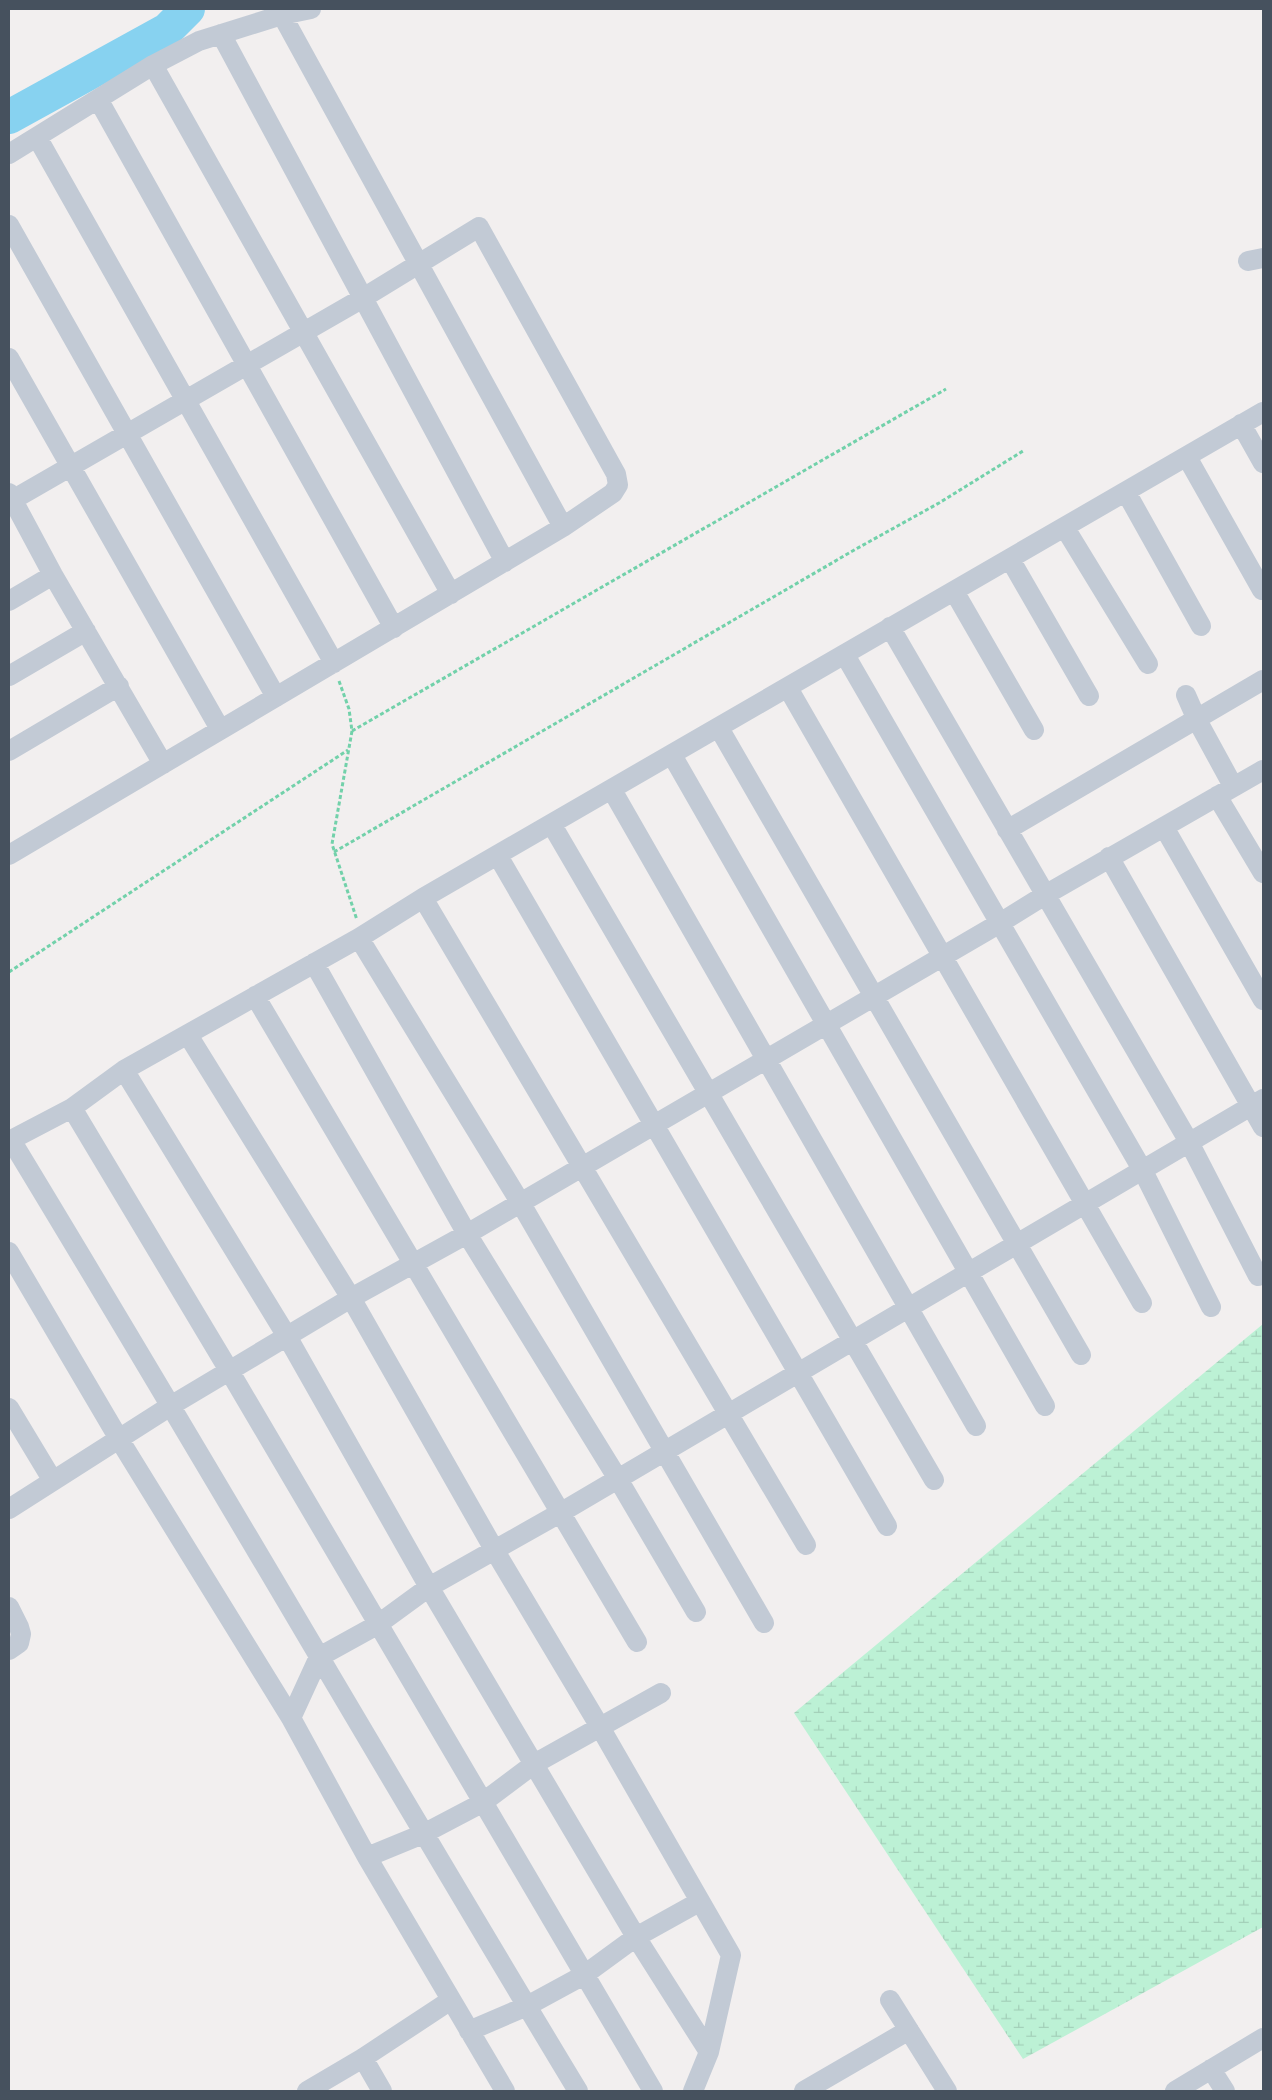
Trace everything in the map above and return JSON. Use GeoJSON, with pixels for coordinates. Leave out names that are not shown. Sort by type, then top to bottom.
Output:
{"type":"FeatureCollection","features":[{"type":"Feature","properties":{"kind":"street"},"geometry":{"type":"LineString","coordinates":[[9,154],[153,65],[200,41],[282,15],[311,9]]}},
{"type":"Feature","properties":{"kind":"street"},"geometry":{"type":"LineString","coordinates":[[282,15],[563,527]]}},
{"type":"Feature","properties":{"kind":"street"},"geometry":{"type":"LineString","coordinates":[[220,34],[505,562]]}},
{"type":"Feature","properties":{"kind":"street"},"geometry":{"type":"LineString","coordinates":[[153,65],[451,594]]}},
{"type":"Feature","properties":{"kind":"street"},"geometry":{"type":"LineString","coordinates":[[98,99],[394,628]]}},
{"type":"Feature","properties":{"kind":"street"},"geometry":{"type":"LineString","coordinates":[[37,137],[334,664]]}},
{"type":"Feature","properties":{"kind":"street"},"geometry":{"type":"LineString","coordinates":[[9,225],[276,697]]}},
{"type":"Feature","properties":{"kind":"street"},"geometry":{"type":"LineString","coordinates":[[9,855],[505,562],[563,527],[617,490],[616,474],[480,227],[419,265],[186,401],[10,498],[163,764]]}},
{"type":"Feature","properties":{"kind":"street"},"geometry":{"type":"LineString","coordinates":[[9,358],[220,729]]}},
{"type":"Feature","properties":{"kind":"street"},"geometry":{"type":"LineString","coordinates":[[578,2091],[423,1834],[172,1406],[10,1141],[72,1108],[124,1070],[359,938],[423,898],[1263,412]]}},
{"type":"Feature","properties":{"kind":"street"},"geometry":{"type":"LineString","coordinates":[[1241,424],[1263,463]]}},
{"type":"Feature","properties":{"kind":"street"},"geometry":{"type":"LineString","coordinates":[[1187,457],[1262,590]]}},
{"type":"Feature","properties":{"kind":"street"},"geometry":{"type":"LineString","coordinates":[[1126,492],[1201,626]]}},
{"type":"Feature","properties":{"kind":"street"},"geometry":{"type":"LineString","coordinates":[[1065,528],[1148,664]]}},
{"type":"Feature","properties":{"kind":"street"},"geometry":{"type":"LineString","coordinates":[[1010,559],[1089,696]]}},
{"type":"Feature","properties":{"kind":"street"},"geometry":{"type":"LineString","coordinates":[[9,601],[54,575]]}},
{"type":"Feature","properties":{"kind":"street"},"geometry":{"type":"LineString","coordinates":[[954,591],[1034,730]]}},
{"type":"Feature","properties":{"kind":"street"},"geometry":{"type":"LineString","coordinates":[[890,627],[1188,1142],[1258,1276]]}},
{"type":"Feature","properties":{"kind":"street"},"geometry":{"type":"LineString","coordinates":[[9,676],[86,631]]}},
{"type":"Feature","properties":{"kind":"street"},"geometry":{"type":"LineString","coordinates":[[845,655],[1143,1171],[1211,1307]]}},
{"type":"Feature","properties":{"kind":"street"},"geometry":{"type":"LineString","coordinates":[[1007,830],[1263,680]]}},
{"type":"Feature","properties":{"kind":"street"},"geometry":{"type":"LineString","coordinates":[[9,751],[119,686]]}},
{"type":"Feature","properties":{"kind":"street"},"geometry":{"type":"LineString","coordinates":[[788,688],[1142,1303]]}},
{"type":"Feature","properties":{"kind":"street"},"geometry":{"type":"LineString","coordinates":[[1186,695],[1225,791],[1263,873]]}},
{"type":"Feature","properties":{"kind":"street"},"geometry":{"type":"LineString","coordinates":[[719,728],[1081,1354]]}},
{"type":"Feature","properties":{"kind":"street"},"geometry":{"type":"LineString","coordinates":[[672,755],[1045,1406]]}},
{"type":"Feature","properties":{"kind":"street"},"geometry":{"type":"LineString","coordinates":[[9,1509],[119,1438],[288,1338],[351,1298],[467,1234],[1000,923],[1045,894],[1263,770]]}},
{"type":"Feature","properties":{"kind":"street"},"geometry":{"type":"LineString","coordinates":[[612,790],[976,1426]]}},
{"type":"Feature","properties":{"kind":"street"},"geometry":{"type":"LineString","coordinates":[[552,825],[934,1480]]}},
{"type":"Feature","properties":{"kind":"street"},"geometry":{"type":"LineString","coordinates":[[1164,827],[1263,1000]]}},
{"type":"Feature","properties":{"kind":"street"},"geometry":{"type":"LineString","coordinates":[[498,856],[887,1526]]}},
{"type":"Feature","properties":{"kind":"street"},"geometry":{"type":"LineString","coordinates":[[1109,857],[1257,1102],[1263,1127]]}},
{"type":"Feature","properties":{"kind":"street"},"geometry":{"type":"LineString","coordinates":[[423,898],[806,1545]]}},
{"type":"Feature","properties":{"kind":"street"},"geometry":{"type":"LineString","coordinates":[[359,938],[520,1202],[666,1450],[764,1622]]}},
{"type":"Feature","properties":{"kind":"street"},"geometry":{"type":"LineString","coordinates":[[314,963],[467,1234],[618,1479],[696,1612]]}},
{"type":"Feature","properties":{"kind":"street"},"geometry":{"type":"LineString","coordinates":[[255,996],[637,1642]]}},
{"type":"Feature","properties":{"kind":"street"},"geometry":{"type":"LineString","coordinates":[[188,1035],[351,1298],[495,1551],[600,1727],[731,1955],[708,2052],[693,2091]]}},
{"type":"Feature","properties":{"kind":"street"},"geometry":{"type":"LineString","coordinates":[[124,1070],[288,1338],[430,1587],[534,1764],[636,1937],[708,2052]]}},
{"type":"Feature","properties":{"kind":"street"},"geometry":{"type":"LineString","coordinates":[[290,1718],[319,1657],[377,1625],[430,1587],[618,1479],[1143,1171],[1188,1142],[1257,1102]]}},
{"type":"Feature","properties":{"kind":"street"},"geometry":{"type":"LineString","coordinates":[[72,1108],[230,1372],[377,1625],[653,2091]]}},
{"type":"Feature","properties":{"kind":"street"},"geometry":{"type":"LineString","coordinates":[[9,1252],[119,1438],[290,1718],[367,1857],[505,2091]]}},
{"type":"Feature","properties":{"kind":"street"},"geometry":{"type":"LineString","coordinates":[[9,1408],[53,1481]]}},
{"type":"Feature","properties":{"kind":"street"},"geometry":{"type":"LineString","coordinates":[[9,1607],[21,1634],[19,1643],[9,1650]]}},
{"type":"Feature","properties":{"kind":"street"},"geometry":{"type":"LineString","coordinates":[[367,1857],[423,1834],[482,1803],[534,1764],[661,1693]]}},
{"type":"Feature","properties":{"kind":"street"},"geometry":{"type":"LineString","coordinates":[[469,2030],[527,2006],[584,1975],[636,1937],[699,1902]]}},
{"type":"Feature","properties":{"kind":"street"},"geometry":{"type":"LineString","coordinates":[[307,2091],[363,2058],[451,2000]]}},
{"type":"Feature","properties":{"kind":"street"},"geometry":{"type":"LineString","coordinates":[[890,2000],[944,2090]]}},
{"type":"Feature","properties":{"kind":"street"},"geometry":{"type":"LineString","coordinates":[[804,2091],[909,2030]]}},
{"type":"Feature","properties":{"kind":"street"},"geometry":{"type":"LineString","coordinates":[[1175,2091],[1263,2038]]}},
{"type":"Feature","properties":{"kind":"street"},"geometry":{"type":"LineString","coordinates":[[363,2058],[382,2091]]}},
{"type":"Feature","properties":{"kind":"street"},"geometry":{"type":"LineString","coordinates":[[1211,2069],[1225,2091]]}},
{"type":"Feature","properties":{"kind":"path"},"geometry":{"type":"LineString","coordinates":[[352,731],[946,389]]}},
{"type":"Feature","properties":{"kind":"path"},"geometry":{"type":"LineString","coordinates":[[334,852],[856,549],[939,503],[1023,451]]}},
{"type":"Feature","properties":{"kind":"path"},"geometry":{"type":"LineString","coordinates":[[334,664],[348,709],[352,731],[332,844],[351,901],[359,938]]}},
{"type":"Feature","properties":{"kind":"path"},"geometry":{"type":"LineString","coordinates":[[9,972],[348,750]]}},
{"type":"Feature","properties":{"kind":"green space"},"geometry":{"type":"Polygon","coordinates":[[[1263,1324],[1263,1927],[1023,2059],[794,1713],[1263,1324]]]}},
{"type":"Feature","properties":{"kind":"waterway"},"geometry":{"type":"LineString","coordinates":[[9,117],[167,30],[188,9]]}}]}
